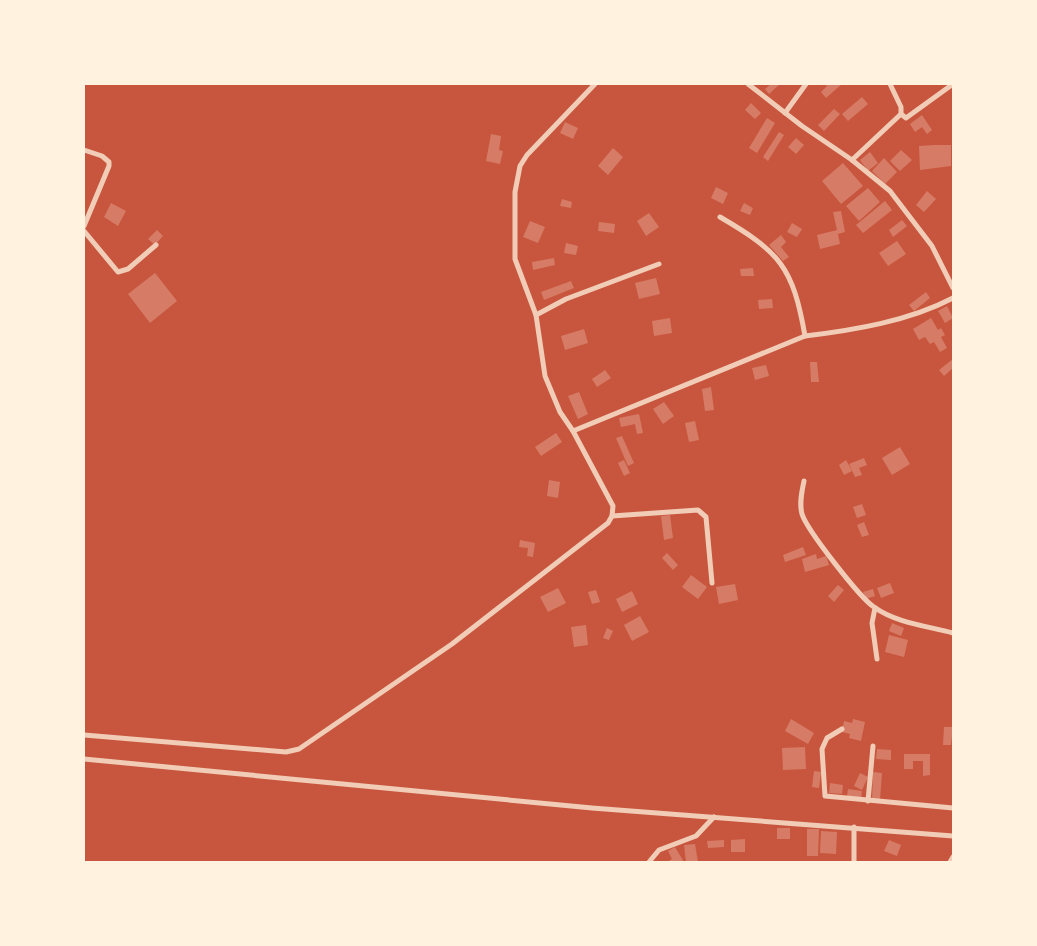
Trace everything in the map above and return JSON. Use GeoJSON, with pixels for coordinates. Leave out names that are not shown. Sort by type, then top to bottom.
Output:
{"type":"FeatureCollection","features":[{"type":"Feature","properties":{"kind":"street"},"geometry":{"type":"LineString","coordinates":[[84,735],[286,752],[299,749],[452,644],[549,571],[608,523],[612,516],[613,506],[573,431],[560,412],[545,376],[536,315],[515,259],[515,192],[520,166],[527,155],[595,84]]}},
{"type":"Feature","properties":{"kind":"street"},"geometry":{"type":"LineString","coordinates":[[748,84],[785,113],[852,160],[896,198],[932,246],[953,288]]}},
{"type":"Feature","properties":{"kind":"street"},"geometry":{"type":"LineString","coordinates":[[785,113],[806,84]]}},
{"type":"Feature","properties":{"kind":"street"},"geometry":{"type":"LineString","coordinates":[[852,160],[901,114],[901,107],[890,84]]}},
{"type":"Feature","properties":{"kind":"street"},"geometry":{"type":"LineString","coordinates":[[901,114],[906,118],[953,84]]}},
{"type":"Feature","properties":{"kind":"street"},"geometry":{"type":"LineString","coordinates":[[84,150],[102,156],[109,162],[84,226]]}},
{"type":"Feature","properties":{"kind":"street"},"geometry":{"type":"LineString","coordinates":[[720,217],[752,235],[781,262],[792,284],[805,336]]}},
{"type":"Feature","properties":{"kind":"street"},"geometry":{"type":"LineString","coordinates":[[84,231],[118,272],[128,269],[156,245]]}},
{"type":"Feature","properties":{"kind":"street"},"geometry":{"type":"LineString","coordinates":[[536,315],[566,299],[659,264]]}},
{"type":"Feature","properties":{"kind":"street"},"geometry":{"type":"LineString","coordinates":[[573,431],[805,336],[840,332],[899,318],[934,308],[953,298]]}},
{"type":"Feature","properties":{"kind":"street"},"geometry":{"type":"LineString","coordinates":[[804,481],[801,500],[802,516],[857,593],[875,608],[906,622],[953,633]]}},
{"type":"Feature","properties":{"kind":"street"},"geometry":{"type":"LineString","coordinates":[[612,516],[698,510],[703,513],[706,517],[712,583]]}},
{"type":"Feature","properties":{"kind":"street"},"geometry":{"type":"LineString","coordinates":[[875,608],[872,623],[877,659]]}},
{"type":"Feature","properties":{"kind":"street"},"geometry":{"type":"LineString","coordinates":[[842,729],[827,738],[822,749],[825,796],[953,808]]}},
{"type":"Feature","properties":{"kind":"street"},"geometry":{"type":"LineString","coordinates":[[868,801],[873,746]]}},
{"type":"Feature","properties":{"kind":"street"},"geometry":{"type":"LineString","coordinates":[[84,759],[592,808],[953,836]]}},
{"type":"Feature","properties":{"kind":"street"},"geometry":{"type":"LineString","coordinates":[[649,862],[659,850],[696,836],[714,817]]}},
{"type":"Feature","properties":{"kind":"street"},"geometry":{"type":"LineString","coordinates":[[854,827],[854,862]]}},
{"type":"Feature","properties":{"kind":"street"},"geometry":{"type":"LineString","coordinates":[[950,862],[953,857]]}},
{"type":"Feature","properties":{"kind":"building"},"geometry":{"type":"Polygon","coordinates":[[[771,84],[780,84],[769,94],[765,89],[771,84]]]}},
{"type":"Feature","properties":{"kind":"building"},"geometry":{"type":"Polygon","coordinates":[[[825,84],[842,84],[826,98],[821,92],[827,86],[825,84]]]}},
{"type":"Feature","properties":{"kind":"building"},"geometry":{"type":"Polygon","coordinates":[[[862,97],[868,104],[848,121],[842,114],[862,97]]]}},
{"type":"Feature","properties":{"kind":"building"},"geometry":{"type":"Polygon","coordinates":[[[751,103],[761,113],[755,119],[745,110],[751,103]]]}},
{"type":"Feature","properties":{"kind":"building"},"geometry":{"type":"Polygon","coordinates":[[[834,109],[840,114],[824,131],[818,125],[834,109]]]}},
{"type":"Feature","properties":{"kind":"building"},"geometry":{"type":"Polygon","coordinates":[[[922,115],[932,130],[927,134],[922,127],[915,132],[910,124],[922,115]]]}},
{"type":"Feature","properties":{"kind":"building"},"geometry":{"type":"Polygon","coordinates":[[[767,118],[775,123],[757,153],[749,148],[767,118]]]}},
{"type":"Feature","properties":{"kind":"building"},"geometry":{"type":"Polygon","coordinates":[[[565,122],[578,128],[573,139],[560,133],[565,122]]]}},
{"type":"Feature","properties":{"kind":"building"},"geometry":{"type":"Polygon","coordinates":[[[779,132],[784,135],[768,161],[763,157],[779,132]]]}},
{"type":"Feature","properties":{"kind":"building"},"geometry":{"type":"Polygon","coordinates":[[[491,134],[501,136],[499,150],[503,151],[500,164],[486,161],[491,134]]]}},
{"type":"Feature","properties":{"kind":"building"},"geometry":{"type":"Polygon","coordinates":[[[796,138],[804,145],[796,154],[788,147],[796,138]]]}},
{"type":"Feature","properties":{"kind":"building"},"geometry":{"type":"Polygon","coordinates":[[[951,145],[951,166],[920,170],[919,146],[951,145]]]}},
{"type":"Feature","properties":{"kind":"building"},"geometry":{"type":"Polygon","coordinates":[[[613,148],[623,157],[608,175],[598,166],[613,148]]]}},
{"type":"Feature","properties":{"kind":"building"},"geometry":{"type":"Polygon","coordinates":[[[901,150],[912,160],[900,171],[890,161],[901,150]]]}},
{"type":"Feature","properties":{"kind":"building"},"geometry":{"type":"Polygon","coordinates":[[[870,152],[878,163],[868,171],[860,160],[870,152]]]}},
{"type":"Feature","properties":{"kind":"building"},"geometry":{"type":"Polygon","coordinates":[[[884,158],[897,172],[885,184],[872,171],[884,158]]]}},
{"type":"Feature","properties":{"kind":"building"},"geometry":{"type":"Polygon","coordinates":[[[843,163],[863,186],[841,204],[822,181],[843,163]]]}},
{"type":"Feature","properties":{"kind":"building"},"geometry":{"type":"Polygon","coordinates":[[[716,187],[728,193],[723,204],[711,198],[716,187]]]}},
{"type":"Feature","properties":{"kind":"building"},"geometry":{"type":"Polygon","coordinates":[[[868,188],[880,202],[859,221],[846,206],[868,188]]]}},
{"type":"Feature","properties":{"kind":"building"},"geometry":{"type":"Polygon","coordinates":[[[927,191],[936,199],[924,212],[916,205],[927,191]]]}},
{"type":"Feature","properties":{"kind":"building"},"geometry":{"type":"Polygon","coordinates":[[[562,199],[572,202],[571,208],[560,206],[562,199]]]}},
{"type":"Feature","properties":{"kind":"building"},"geometry":{"type":"Polygon","coordinates":[[[885,201],[892,210],[863,233],[856,225],[885,201]]]}},
{"type":"Feature","properties":{"kind":"building"},"geometry":{"type":"Polygon","coordinates":[[[111,203],[126,211],[118,226],[104,217],[111,203]]]}},
{"type":"Feature","properties":{"kind":"building"},"geometry":{"type":"Polygon","coordinates":[[[744,203],[753,208],[750,215],[740,211],[744,203]]]}},
{"type":"Feature","properties":{"kind":"building"},"geometry":{"type":"Polygon","coordinates":[[[841,211],[845,232],[838,234],[840,244],[820,249],[817,235],[837,230],[833,212],[841,211]]]}},
{"type":"Feature","properties":{"kind":"building"},"geometry":{"type":"Polygon","coordinates":[[[649,213],[659,227],[646,236],[637,221],[649,213]]]}},
{"type":"Feature","properties":{"kind":"building"},"geometry":{"type":"Polygon","coordinates":[[[902,220],[907,226],[893,237],[889,230],[902,220]]]}},
{"type":"Feature","properties":{"kind":"building"},"geometry":{"type":"Polygon","coordinates":[[[530,221],[545,227],[538,243],[523,237],[530,221]]]}},
{"type":"Feature","properties":{"kind":"building"},"geometry":{"type":"Polygon","coordinates":[[[599,222],[615,224],[614,233],[598,231],[599,222]]]}},
{"type":"Feature","properties":{"kind":"building"},"geometry":{"type":"Polygon","coordinates":[[[792,223],[802,229],[797,237],[787,232],[792,223]]]}},
{"type":"Feature","properties":{"kind":"building"},"geometry":{"type":"Polygon","coordinates":[[[157,230],[163,236],[155,245],[148,239],[157,230]]]}},
{"type":"Feature","properties":{"kind":"building"},"geometry":{"type":"Polygon","coordinates":[[[781,235],[786,242],[781,247],[789,257],[783,261],[769,245],[781,235]]]}},
{"type":"Feature","properties":{"kind":"building"},"geometry":{"type":"Polygon","coordinates":[[[897,241],[906,254],[888,266],[879,253],[897,241]]]}},
{"type":"Feature","properties":{"kind":"building"},"geometry":{"type":"Polygon","coordinates":[[[566,243],[578,246],[576,255],[564,253],[566,243]]]}},
{"type":"Feature","properties":{"kind":"building"},"geometry":{"type":"Polygon","coordinates":[[[554,258],[555,265],[533,270],[532,262],[554,258]]]}},
{"type":"Feature","properties":{"kind":"building"},"geometry":{"type":"Polygon","coordinates":[[[753,268],[754,276],[741,276],[740,269],[753,268]]]}},
{"type":"Feature","properties":{"kind":"building"},"geometry":{"type":"Polygon","coordinates":[[[155,273],[177,301],[150,323],[128,294],[155,273]]]}},
{"type":"Feature","properties":{"kind":"building"},"geometry":{"type":"Polygon","coordinates":[[[656,278],[660,294],[639,299],[635,283],[656,278]]]}},
{"type":"Feature","properties":{"kind":"building"},"geometry":{"type":"Polygon","coordinates":[[[571,281],[574,288],[544,300],[541,292],[571,281]]]}},
{"type":"Feature","properties":{"kind":"building"},"geometry":{"type":"Polygon","coordinates":[[[926,292],[930,298],[914,311],[909,305],[926,292]]]}},
{"type":"Feature","properties":{"kind":"building"},"geometry":{"type":"Polygon","coordinates":[[[772,299],[773,308],[759,309],[758,300],[772,299]]]}},
{"type":"Feature","properties":{"kind":"building"},"geometry":{"type":"Polygon","coordinates":[[[947,306],[953,318],[945,323],[938,311],[947,306]]]}},
{"type":"Feature","properties":{"kind":"building"},"geometry":{"type":"Polygon","coordinates":[[[670,318],[672,333],[654,336],[652,321],[670,318]]]}},
{"type":"Feature","properties":{"kind":"building"},"geometry":{"type":"Polygon","coordinates":[[[931,318],[938,330],[941,328],[945,335],[941,337],[947,348],[940,352],[934,342],[930,344],[925,337],[919,340],[913,329],[931,318]]]}},
{"type":"Feature","properties":{"kind":"building"},"geometry":{"type":"Polygon","coordinates":[[[584,329],[588,343],[565,350],[561,336],[584,329]]]}},
{"type":"Feature","properties":{"kind":"building"},"geometry":{"type":"Polygon","coordinates":[[[953,359],[953,368],[944,376],[939,370],[953,359]]]}},
{"type":"Feature","properties":{"kind":"building"},"geometry":{"type":"Polygon","coordinates":[[[810,362],[817,362],[819,382],[811,382],[810,362]]]}},
{"type":"Feature","properties":{"kind":"building"},"geometry":{"type":"Polygon","coordinates":[[[766,365],[769,376],[755,380],[752,368],[766,365]]]}},
{"type":"Feature","properties":{"kind":"building"},"geometry":{"type":"Polygon","coordinates":[[[605,370],[611,378],[597,387],[592,379],[605,370]]]}},
{"type":"Feature","properties":{"kind":"building"},"geometry":{"type":"Polygon","coordinates":[[[711,387],[714,410],[705,411],[702,389],[711,387]]]}},
{"type":"Feature","properties":{"kind":"building"},"geometry":{"type":"Polygon","coordinates":[[[579,392],[588,414],[578,419],[568,396],[579,392]]]}},
{"type":"Feature","properties":{"kind":"building"},"geometry":{"type":"Polygon","coordinates":[[[664,402],[674,416],[663,424],[653,409],[664,402]]]}},
{"type":"Feature","properties":{"kind":"building"},"geometry":{"type":"Polygon","coordinates":[[[639,414],[643,433],[637,434],[635,424],[621,427],[619,418],[639,414]]]}},
{"type":"Feature","properties":{"kind":"building"},"geometry":{"type":"Polygon","coordinates":[[[695,421],[699,440],[689,442],[685,423],[695,421]]]}},
{"type":"Feature","properties":{"kind":"building"},"geometry":{"type":"Polygon","coordinates":[[[556,433],[562,442],[541,456],[535,447],[556,433]]]}},
{"type":"Feature","properties":{"kind":"building"},"geometry":{"type":"Polygon","coordinates":[[[622,436],[634,463],[628,466],[616,438],[622,436]]]}},
{"type":"Feature","properties":{"kind":"building"},"geometry":{"type":"Polygon","coordinates":[[[900,447],[910,464],[892,475],[882,458],[900,447]]]}},
{"type":"Feature","properties":{"kind":"building"},"geometry":{"type":"Polygon","coordinates":[[[864,458],[867,465],[859,468],[862,475],[855,477],[849,464],[864,458]]]}},
{"type":"Feature","properties":{"kind":"building"},"geometry":{"type":"Polygon","coordinates":[[[624,460],[630,473],[624,476],[618,463],[624,460]]]}},
{"type":"Feature","properties":{"kind":"building"},"geometry":{"type":"Polygon","coordinates":[[[846,460],[852,471],[844,475],[839,465],[846,460]]]}},
{"type":"Feature","properties":{"kind":"building"},"geometry":{"type":"Polygon","coordinates":[[[549,480],[560,482],[558,498],[547,496],[549,480]]]}},
{"type":"Feature","properties":{"kind":"building"},"geometry":{"type":"Polygon","coordinates":[[[862,504],[866,515],[857,518],[853,507],[862,504]]]}},
{"type":"Feature","properties":{"kind":"building"},"geometry":{"type":"Polygon","coordinates":[[[670,515],[673,538],[664,540],[661,516],[670,515]]]}},
{"type":"Feature","properties":{"kind":"building"},"geometry":{"type":"Polygon","coordinates":[[[864,522],[869,535],[862,537],[857,525],[864,522]]]}},
{"type":"Feature","properties":{"kind":"building"},"geometry":{"type":"Polygon","coordinates":[[[520,540],[535,543],[533,557],[527,556],[528,548],[519,547],[520,540]]]}},
{"type":"Feature","properties":{"kind":"building"},"geometry":{"type":"Polygon","coordinates":[[[803,547],[806,555],[785,562],[783,555],[803,547]]]}},
{"type":"Feature","properties":{"kind":"building"},"geometry":{"type":"Polygon","coordinates":[[[667,553],[678,565],[673,570],[662,558],[667,553]]]}},
{"type":"Feature","properties":{"kind":"building"},"geometry":{"type":"Polygon","coordinates":[[[816,554],[817,559],[826,556],[829,565],[805,572],[802,559],[816,554]]]}},
{"type":"Feature","properties":{"kind":"building"},"geometry":{"type":"Polygon","coordinates":[[[691,575],[707,587],[698,599],[682,587],[691,575]]]}},
{"type":"Feature","properties":{"kind":"building"},"geometry":{"type":"Polygon","coordinates":[[[890,583],[894,593],[881,598],[877,588],[890,583]]]}},
{"type":"Feature","properties":{"kind":"building"},"geometry":{"type":"Polygon","coordinates":[[[735,584],[738,600],[719,604],[716,587],[735,584]]]}},
{"type":"Feature","properties":{"kind":"building"},"geometry":{"type":"Polygon","coordinates":[[[838,585],[844,590],[834,602],[828,596],[838,585]]]}},
{"type":"Feature","properties":{"kind":"building"},"geometry":{"type":"Polygon","coordinates":[[[558,588],[566,603],[548,612],[540,597],[558,588]]]}},
{"type":"Feature","properties":{"kind":"building"},"geometry":{"type":"Polygon","coordinates":[[[873,589],[875,596],[866,599],[863,592],[873,589]]]}},
{"type":"Feature","properties":{"kind":"building"},"geometry":{"type":"Polygon","coordinates":[[[596,590],[600,602],[592,604],[588,592],[596,590]]]}},
{"type":"Feature","properties":{"kind":"building"},"geometry":{"type":"Polygon","coordinates":[[[632,591],[638,604],[622,612],[616,599],[632,591]]]}},
{"type":"Feature","properties":{"kind":"building"},"geometry":{"type":"Polygon","coordinates":[[[640,616],[649,632],[632,641],[624,625],[640,616]]]}},
{"type":"Feature","properties":{"kind":"building"},"geometry":{"type":"Polygon","coordinates":[[[892,623],[904,628],[901,636],[889,631],[892,623]]]}},
{"type":"Feature","properties":{"kind":"building"},"geometry":{"type":"Polygon","coordinates":[[[586,625],[588,645],[574,647],[571,627],[586,625]]]}},
{"type":"Feature","properties":{"kind":"building"},"geometry":{"type":"Polygon","coordinates":[[[607,628],[613,631],[609,640],[603,638],[607,628]]]}},
{"type":"Feature","properties":{"kind":"building"},"geometry":{"type":"Polygon","coordinates":[[[889,635],[908,640],[904,657],[885,652],[889,635]]]}},
{"type":"Feature","properties":{"kind":"building"},"geometry":{"type":"Polygon","coordinates":[[[791,719],[814,733],[808,744],[785,731],[791,719]]]}},
{"type":"Feature","properties":{"kind":"building"},"geometry":{"type":"Polygon","coordinates":[[[853,719],[865,722],[861,741],[849,738],[850,734],[842,732],[844,721],[852,723],[853,719]]]}},
{"type":"Feature","properties":{"kind":"building"},"geometry":{"type":"Polygon","coordinates":[[[944,727],[953,727],[951,745],[943,745],[944,727]]]}},
{"type":"Feature","properties":{"kind":"building"},"geometry":{"type":"Polygon","coordinates":[[[805,747],[806,769],[783,770],[782,748],[805,747]]]}},
{"type":"Feature","properties":{"kind":"building"},"geometry":{"type":"Polygon","coordinates":[[[877,749],[891,750],[891,760],[876,759],[877,749]]]}},
{"type":"Feature","properties":{"kind":"building"},"geometry":{"type":"Polygon","coordinates":[[[904,754],[930,754],[930,775],[923,776],[923,761],[913,761],[913,769],[904,769],[904,754]]]}},
{"type":"Feature","properties":{"kind":"building"},"geometry":{"type":"Polygon","coordinates":[[[814,771],[821,772],[819,788],[812,787],[814,771]]]}},
{"type":"Feature","properties":{"kind":"building"},"geometry":{"type":"Polygon","coordinates":[[[873,772],[882,773],[880,800],[872,799],[873,772]]]}},
{"type":"Feature","properties":{"kind":"building"},"geometry":{"type":"Polygon","coordinates":[[[860,773],[868,777],[862,790],[854,786],[860,773]]]}},
{"type":"Feature","properties":{"kind":"building"},"geometry":{"type":"Polygon","coordinates":[[[830,783],[843,785],[842,794],[829,793],[830,783]]]}},
{"type":"Feature","properties":{"kind":"building"},"geometry":{"type":"Polygon","coordinates":[[[848,789],[862,791],[861,799],[847,796],[848,789]]]}},
{"type":"Feature","properties":{"kind":"building"},"geometry":{"type":"Polygon","coordinates":[[[777,828],[790,828],[790,839],[777,839],[777,828]]]}},
{"type":"Feature","properties":{"kind":"building"},"geometry":{"type":"Polygon","coordinates":[[[807,829],[819,829],[818,856],[807,856],[807,829]]]}},
{"type":"Feature","properties":{"kind":"building"},"geometry":{"type":"Polygon","coordinates":[[[821,831],[837,832],[836,854],[820,853],[821,831]]]}},
{"type":"Feature","properties":{"kind":"building"},"geometry":{"type":"Polygon","coordinates":[[[745,839],[745,852],[731,852],[731,840],[745,839]]]}},
{"type":"Feature","properties":{"kind":"building"},"geometry":{"type":"Polygon","coordinates":[[[724,840],[724,847],[708,848],[707,841],[724,840]]]}},
{"type":"Feature","properties":{"kind":"building"},"geometry":{"type":"Polygon","coordinates":[[[889,840],[901,845],[897,856],[884,851],[889,840]]]}},
{"type":"Feature","properties":{"kind":"building"},"geometry":{"type":"Polygon","coordinates":[[[695,844],[698,862],[686,862],[684,845],[695,844]]]}},
{"type":"Feature","properties":{"kind":"building"},"geometry":{"type":"Polygon","coordinates":[[[675,847],[684,862],[667,862],[672,859],[668,851],[675,847]]]}}]}
